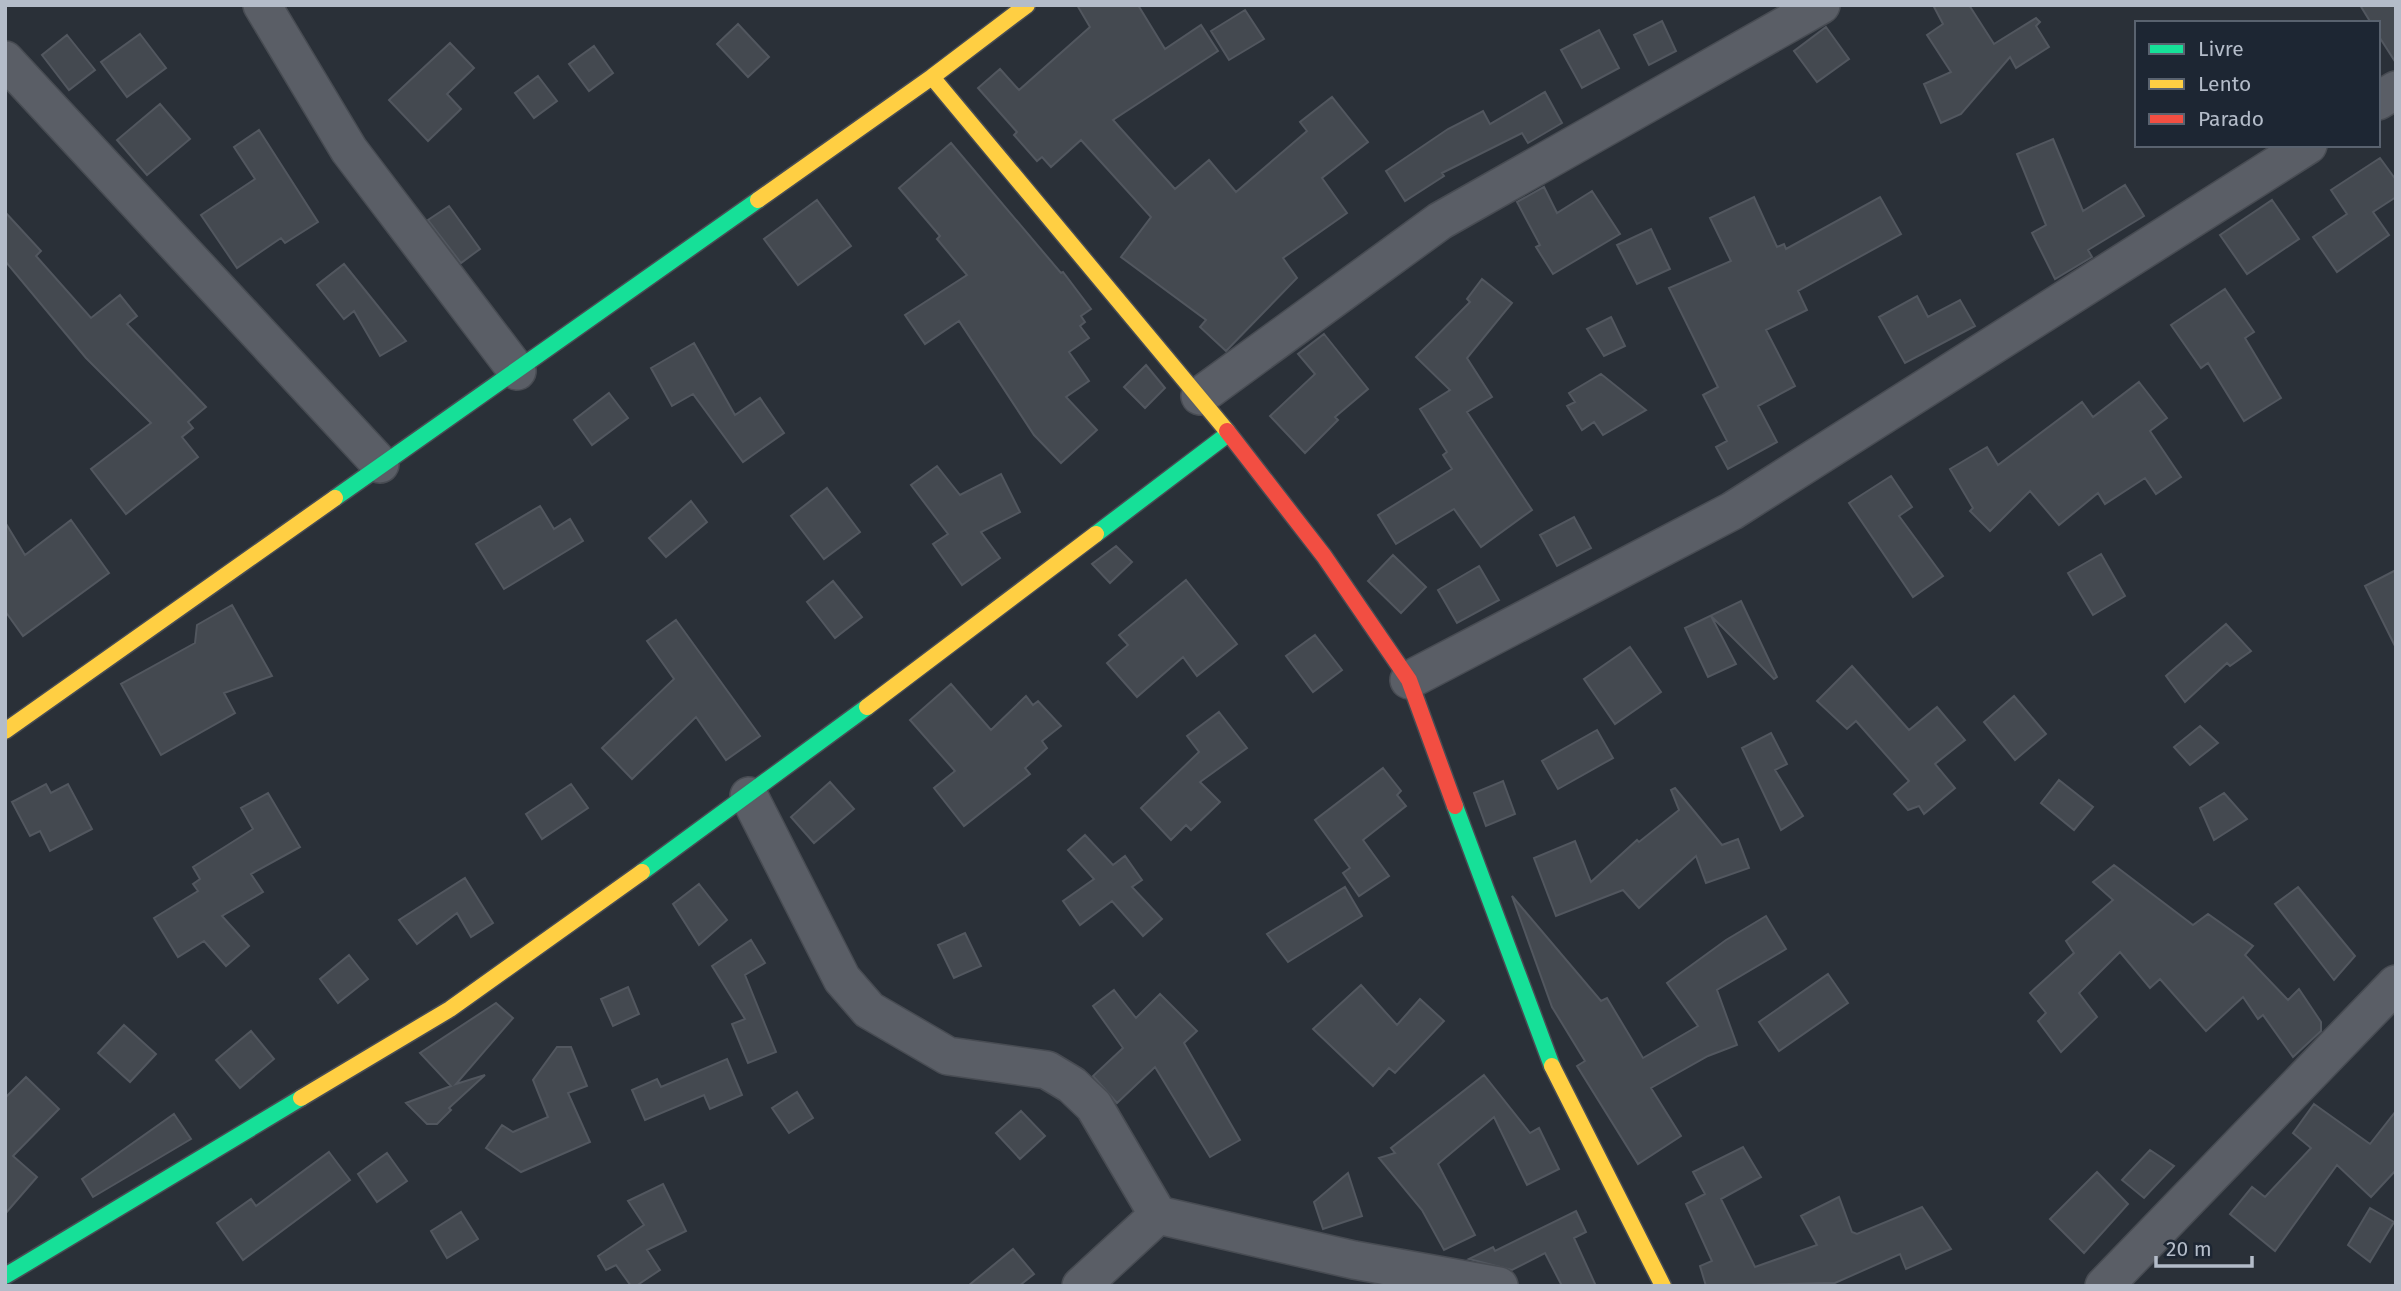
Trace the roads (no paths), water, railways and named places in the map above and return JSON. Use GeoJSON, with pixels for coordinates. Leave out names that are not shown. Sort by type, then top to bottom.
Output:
{"type":"FeatureCollection","features":[{"type":"Feature","properties":{"kind":"street"},"geometry":{"type":"LineString","coordinates":[[262,5],[349,150],[517,371]]}},
{"type":"Feature","properties":{"kind":"street"},"geometry":{"type":"LineString","coordinates":[[5,731],[932,77],[1027,5]]}},
{"type":"Feature","properties":{"kind":"street"},"geometry":{"type":"LineString","coordinates":[[1200,396],[1440,221],[1821,5]]}},
{"type":"Feature","properties":{"kind":"street"},"geometry":{"type":"LineString","coordinates":[[5,60],[380,464]]}},
{"type":"Feature","properties":{"kind":"street"},"geometry":{"type":"LineString","coordinates":[[932,77],[1200,396],[1324,556],[1409,680],[1545,1051],[1663,1286]]}},
{"type":"Feature","properties":{"kind":"street"},"geometry":{"type":"LineString","coordinates":[[2380,100],[2396,90]]}},
{"type":"Feature","properties":{"kind":"street"},"geometry":{"type":"LineString","coordinates":[[1409,680],[1732,511],[2305,147]]}},
{"type":"Feature","properties":{"kind":"street"},"geometry":{"type":"LineString","coordinates":[[5,1276],[450,1009],[749,796],[1228,434]]}},
{"type":"Feature","properties":{"kind":"street"},"geometry":{"type":"LineString","coordinates":[[749,796],[842,979],[869,1010],[948,1056],[1047,1070],[1072,1085],[1094,1106],[1158,1215],[1354,1260],[1499,1286]]}},
{"type":"Feature","properties":{"kind":"street"},"geometry":{"type":"LineString","coordinates":[[2104,1286],[2396,984]]}},
{"type":"Feature","properties":{"kind":"street"},"geometry":{"type":"LineString","coordinates":[[1081,1286],[1158,1215]]}}]}
